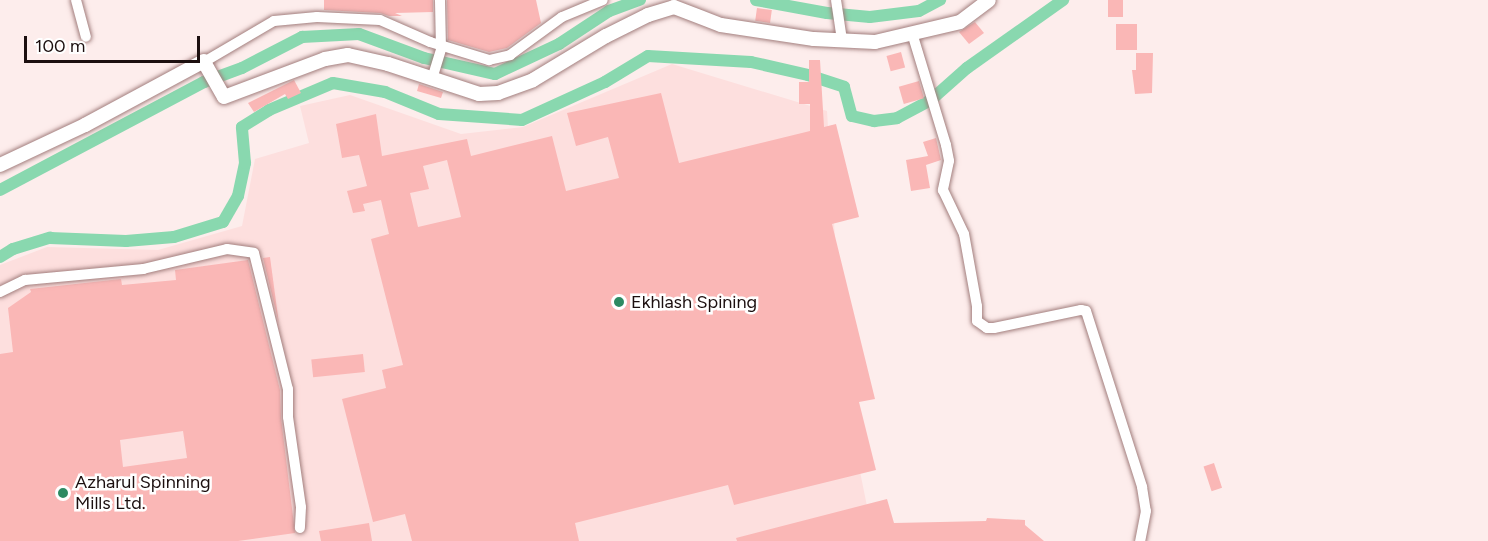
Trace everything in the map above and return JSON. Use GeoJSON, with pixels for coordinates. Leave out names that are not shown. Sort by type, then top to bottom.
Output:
{"type":"FeatureCollection","features":[{"type":"Feature","properties":{"kind":"street"},"geometry":{"type":"LineString","coordinates":[[76,0],[86,37]]}},
{"type":"Feature","properties":{"kind":"street"},"geometry":{"type":"LineString","coordinates":[[432,79],[441,46],[440,0]]}},
{"type":"Feature","properties":{"kind":"street"},"geometry":{"type":"LineString","coordinates":[[0,165],[85,125],[274,21],[317,17],[380,20],[430,42],[489,60],[510,55],[562,17],[603,0]]}},
{"type":"Feature","properties":{"kind":"street"},"geometry":{"type":"LineString","coordinates":[[836,0],[837,20],[842,40]]}},
{"type":"Feature","properties":{"kind":"street"},"geometry":{"type":"LineString","coordinates":[[204,61],[224,96],[325,59],[348,55],[479,94],[498,93],[533,80],[606,36],[648,15],[674,7],[721,25],[814,39],[875,42],[960,22],[989,0]]}},
{"type":"Feature","properties":{"kind":"street"},"geometry":{"type":"LineString","coordinates":[[912,33],[946,145],[948,161],[943,190],[964,234],[977,306],[977,321],[987,328],[994,328],[1081,310],[1086,311],[1142,486],[1146,511],[1140,541]]}},
{"type":"Feature","properties":{"kind":"street"},"geometry":{"type":"LineString","coordinates":[[0,292],[25,280],[143,269],[227,249],[254,253],[288,389],[288,417],[301,507],[300,528]]}},
{"type":"Feature","properties":{"kind":"shaded area"},"geometry":{"type":"Polygon","coordinates":[[[672,64],[827,111],[845,397],[874,541],[0,541],[0,265],[47,247],[158,250],[242,226],[255,159],[309,143],[300,106],[350,95],[461,134],[523,127],[672,64]]]}},
{"type":"Feature","properties":{"kind":"building"},"geometry":{"type":"Polygon","coordinates":[[[324,0],[433,0],[433,12],[395,13],[402,16],[389,16],[380,13],[324,10],[324,0]]]}},
{"type":"Feature","properties":{"kind":"building"},"geometry":{"type":"Polygon","coordinates":[[[447,0],[536,0],[541,23],[507,48],[489,52],[448,40],[447,0]]]}},
{"type":"Feature","properties":{"kind":"building"},"geometry":{"type":"Polygon","coordinates":[[[1108,0],[1123,0],[1123,17],[1108,17],[1108,0]]]}},
{"type":"Feature","properties":{"kind":"building"},"geometry":{"type":"Polygon","coordinates":[[[757,8],[772,10],[770,23],[755,21],[757,8]]]}},
{"type":"Feature","properties":{"kind":"building"},"geometry":{"type":"Polygon","coordinates":[[[975,22],[984,33],[969,44],[959,32],[975,22]]]}},
{"type":"Feature","properties":{"kind":"building"},"geometry":{"type":"Polygon","coordinates":[[[1116,24],[1137,24],[1137,50],[1116,50],[1116,24]]]}},
{"type":"Feature","properties":{"kind":"building"},"geometry":{"type":"Polygon","coordinates":[[[901,52],[905,67],[891,71],[887,56],[901,52]]]}},
{"type":"Feature","properties":{"kind":"building"},"geometry":{"type":"Polygon","coordinates":[[[1136,53],[1153,53],[1152,93],[1135,94],[1132,70],[1136,70],[1136,53]]]}},
{"type":"Feature","properties":{"kind":"building","name":"Ekhlash Spining"},"geometry":{"type":"Polygon","coordinates":[[[809,60],[820,60],[824,127],[836,124],[859,217],[832,224],[875,399],[859,402],[876,470],[734,505],[728,485],[575,523],[579,541],[412,541],[405,514],[373,522],[342,399],[386,388],[382,370],[403,365],[371,239],[389,234],[381,200],[363,204],[365,211],[353,213],[347,191],[367,186],[359,155],[342,158],[336,124],[376,114],[382,156],[467,139],[471,156],[552,136],[566,191],[619,178],[608,137],[576,146],[567,113],[661,93],[679,163],[810,131],[810,104],[799,104],[799,82],[809,82],[809,60]],[[447,160],[423,166],[429,189],[410,193],[418,227],[461,217],[447,160]]]}},
{"type":"Feature","properties":{"kind":"building"},"geometry":{"type":"Polygon","coordinates":[[[294,80],[301,93],[288,99],[285,94],[254,112],[248,103],[294,80]]]}},
{"type":"Feature","properties":{"kind":"building"},"geometry":{"type":"Polygon","coordinates":[[[919,81],[924,98],[904,104],[899,87],[919,81]]]}},
{"type":"Feature","properties":{"kind":"building"},"geometry":{"type":"Polygon","coordinates":[[[419,84],[443,92],[441,98],[417,91],[419,84]]]}},
{"type":"Feature","properties":{"kind":"building"},"geometry":{"type":"Polygon","coordinates":[[[936,138],[941,160],[926,165],[930,188],[911,191],[906,160],[928,156],[923,142],[936,138]]]}},
{"type":"Feature","properties":{"kind":"building"},"geometry":{"type":"Polygon","coordinates":[[[270,257],[279,324],[263,258],[270,257]]]}},
{"type":"Feature","properties":{"kind":"building"},"geometry":{"type":"Polygon","coordinates":[[[248,260],[280,390],[281,418],[295,533],[238,541],[0,541],[0,354],[13,352],[8,308],[31,292],[30,289],[121,279],[122,285],[176,280],[175,270],[248,260]],[[183,431],[120,440],[123,467],[187,458],[183,431]]]}},
{"type":"Feature","properties":{"kind":"building"},"geometry":{"type":"Polygon","coordinates":[[[363,354],[365,372],[313,377],[311,359],[363,354]]]}},
{"type":"Feature","properties":{"kind":"building"},"geometry":{"type":"Polygon","coordinates":[[[1214,463],[1222,488],[1212,491],[1204,466],[1214,463]]]}},
{"type":"Feature","properties":{"kind":"building"},"geometry":{"type":"Polygon","coordinates":[[[887,499],[894,523],[986,521],[987,518],[1025,520],[1025,525],[1044,541],[737,541],[736,538],[887,499]]]}},
{"type":"Feature","properties":{"kind":"building"},"geometry":{"type":"Polygon","coordinates":[[[369,523],[372,541],[321,541],[319,531],[369,523]]]}},
{"type":"Feature","properties":{"kind":"waterway"},"geometry":{"type":"LineString","coordinates":[[0,190],[204,82],[242,68],[302,37],[359,34],[424,58],[495,74],[559,44],[609,11],[640,0]]}},
{"type":"Feature","properties":{"kind":"waterway"},"geometry":{"type":"LineString","coordinates":[[756,0],[827,13],[870,17],[919,11],[940,0]]}},
{"type":"Feature","properties":{"kind":"waterway"},"geometry":{"type":"LineString","coordinates":[[0,257],[13,249],[50,238],[126,241],[174,237],[223,222],[238,196],[245,163],[242,127],[269,110],[333,83],[385,92],[439,114],[522,120],[605,82],[648,56],[751,62],[808,75],[844,87],[852,116],[874,121],[897,118],[932,99],[967,68],[1063,0]]}},
{"type":"Feature","properties":{"kind":"place","name":"Ekhlash Spining"},"geometry":{"type":"Point","coordinates":[619,302]}},
{"type":"Feature","properties":{"kind":"place","name":"Azharul Spinning Mills Ltd."},"geometry":{"type":"Point","coordinates":[63,493]}}]}
